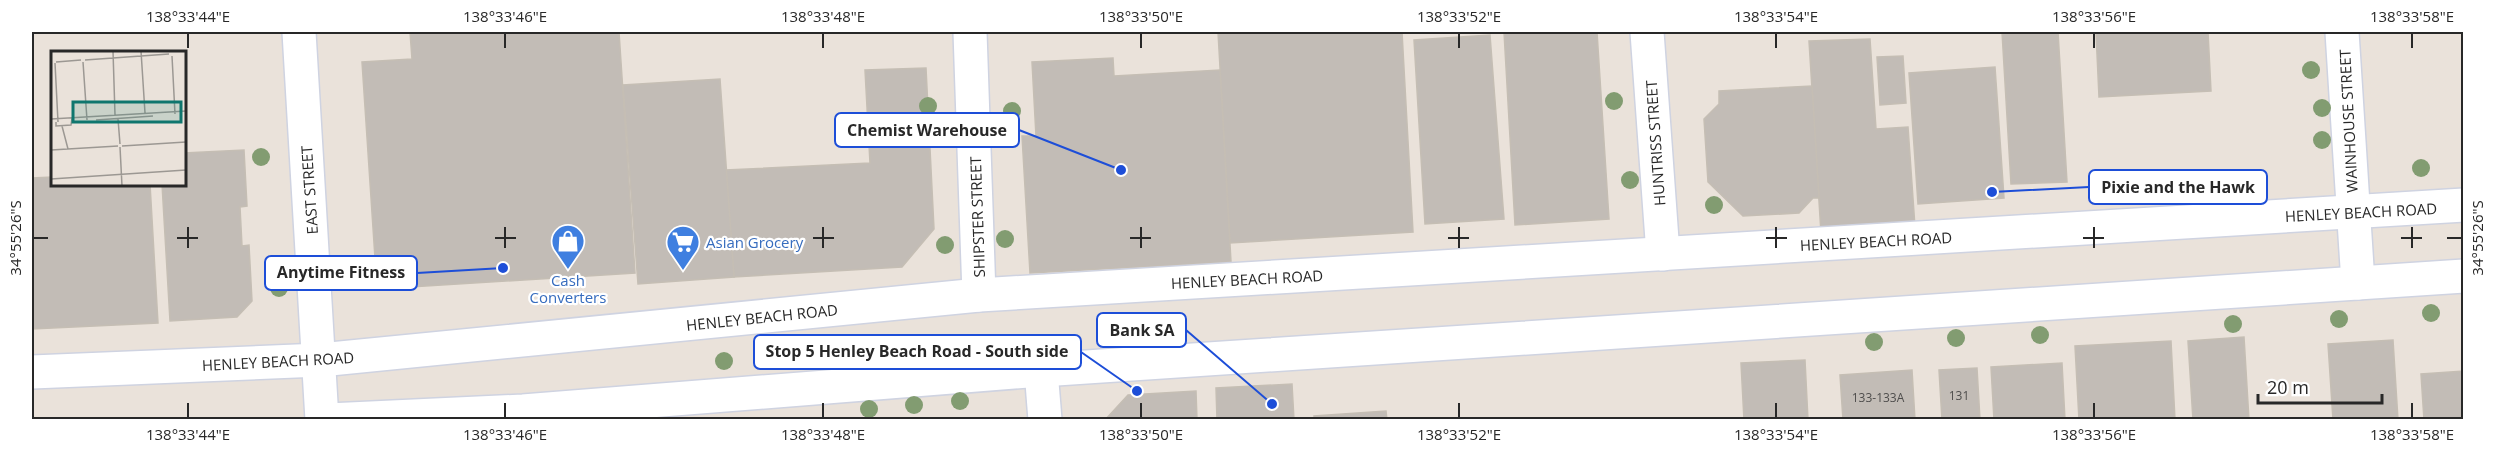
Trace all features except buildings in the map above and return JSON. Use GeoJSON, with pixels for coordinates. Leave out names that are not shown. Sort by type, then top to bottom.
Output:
{"type":"FeatureCollection","features":[{"type":"Feature","properties":{"kind":"main road","name":"EAST STREET"},"geometry":{"type":"LineString","coordinates":[[299,32],[322,420]]}},
{"type":"Feature","properties":{"kind":"main road","name":"SHIPSTER STREET"},"geometry":{"type":"LineString","coordinates":[[970,32],[979,296]]}},
{"type":"Feature","properties":{"kind":"main road","name":"HUNTRISS STREET"},"geometry":{"type":"LineString","coordinates":[[1647,32],[1663,254]]}},
{"type":"Feature","properties":{"kind":"main road","name":"WAINHOUSE STREET"},"geometry":{"type":"LineString","coordinates":[[2342,32],[2358,283]]}},
{"type":"Feature","properties":{"kind":"main road","name":"HENLEY BEACH ROAD"},"geometry":{"type":"LineString","coordinates":[[32,372],[320,360],[979,296],[2463,206]]}},
{"type":"Feature","properties":{"kind":"main road"},"geometry":{"type":"LineString","coordinates":[[328,420],[523,411],[1041,370],[2463,276]]}},
{"type":"Feature","properties":{"kind":"main road"},"geometry":{"type":"LineString","coordinates":[[1041,370],[1045,420]]}},
{"type":"Feature","properties":{"kind":"place","name":"Chemist Warehouse"},"geometry":{"type":"Point","coordinates":[1121,170]}},
{"type":"Feature","properties":{"kind":"place","name":"Pixie and the Hawk"},"geometry":{"type":"Point","coordinates":[1992,192]}},
{"type":"Feature","properties":{"kind":"place","name":"Anytime Fitness"},"geometry":{"type":"Point","coordinates":[503,268]}},
{"type":"Feature","properties":{"kind":"place","name":"Cash Converters"},"geometry":{"type":"Point","coordinates":[568,270]}},
{"type":"Feature","properties":{"kind":"place","name":"Asian Grocery"},"geometry":{"type":"Point","coordinates":[683,271]}},
{"type":"Feature","properties":{"kind":"place","name":"Stop 5 Henley Beach Road - South side"},"geometry":{"type":"Point","coordinates":[1137,391]}},
{"type":"Feature","properties":{"kind":"place","name":"Bank SA"},"geometry":{"type":"Point","coordinates":[1272,404]}}]}
